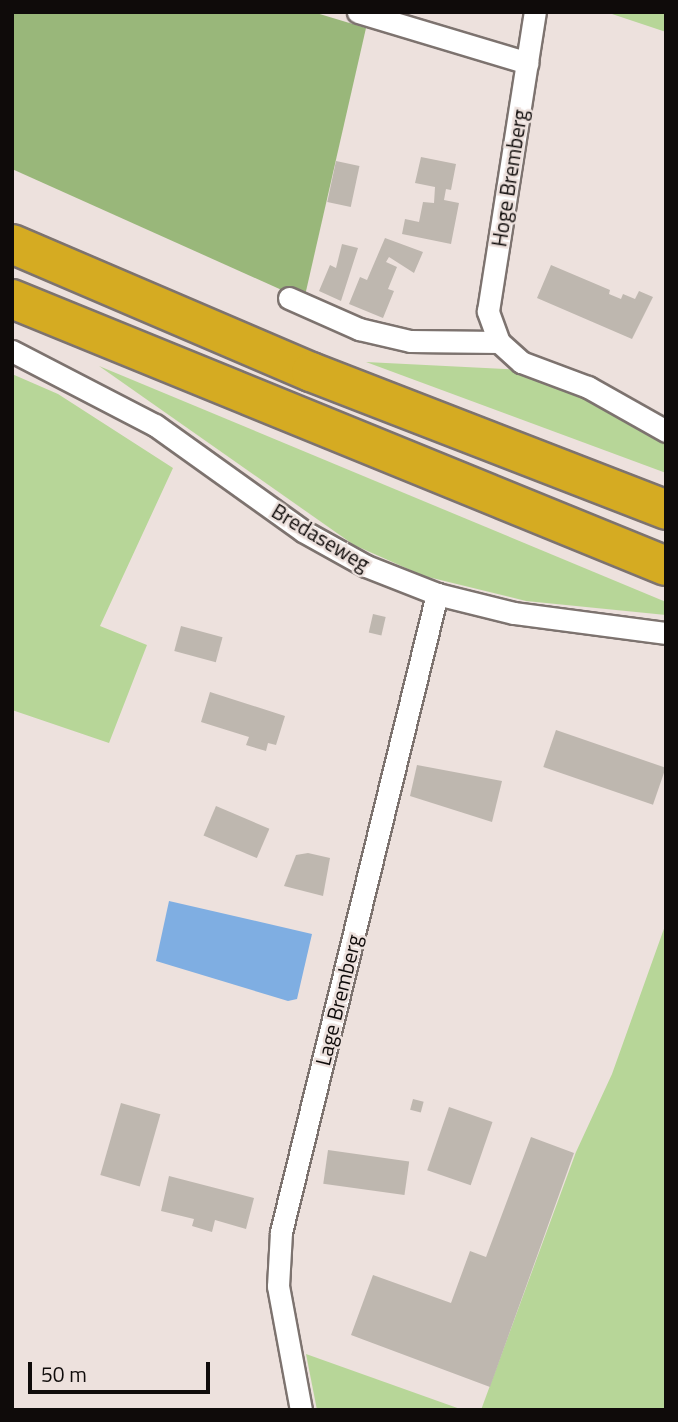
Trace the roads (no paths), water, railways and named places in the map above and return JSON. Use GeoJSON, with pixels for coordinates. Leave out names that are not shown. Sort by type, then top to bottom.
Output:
{"type":"FeatureCollection","features":[{"type":"Feature","properties":{"kind":"highway"},"geometry":{"type":"LineString","coordinates":[[12,244],[311,372],[666,510]]}},
{"type":"Feature","properties":{"kind":"highway"},"geometry":{"type":"LineString","coordinates":[[12,299],[666,566]]}},
{"type":"Feature","properties":{"kind":"street"},"geometry":{"type":"LineString","coordinates":[[358,12],[528,63]]}},
{"type":"Feature","properties":{"kind":"street","name":"Hoge Bremberg"},"geometry":{"type":"LineString","coordinates":[[499,342],[488,311],[535,12]]}},
{"type":"Feature","properties":{"kind":"street"},"geometry":{"type":"LineString","coordinates":[[289,298],[359,330],[410,341],[499,342],[521,362],[588,387],[666,431]]}},
{"type":"Feature","properties":{"kind":"street","name":"Bredaseweg"},"geometry":{"type":"LineString","coordinates":[[12,351],[155,425],[303,531],[366,566],[437,594],[514,613],[666,633]]}},
{"type":"Feature","properties":{"kind":"street","name":"Lage Bremberg"},"geometry":{"type":"LineString","coordinates":[[301,1410],[278,1286],[281,1232],[437,594]]}},
{"type":"Feature","properties":{"kind":"water"},"geometry":{"type":"Polygon","coordinates":[[[169,901],[312,934],[297,999],[288,1001],[156,961],[169,901]]]}}]}
